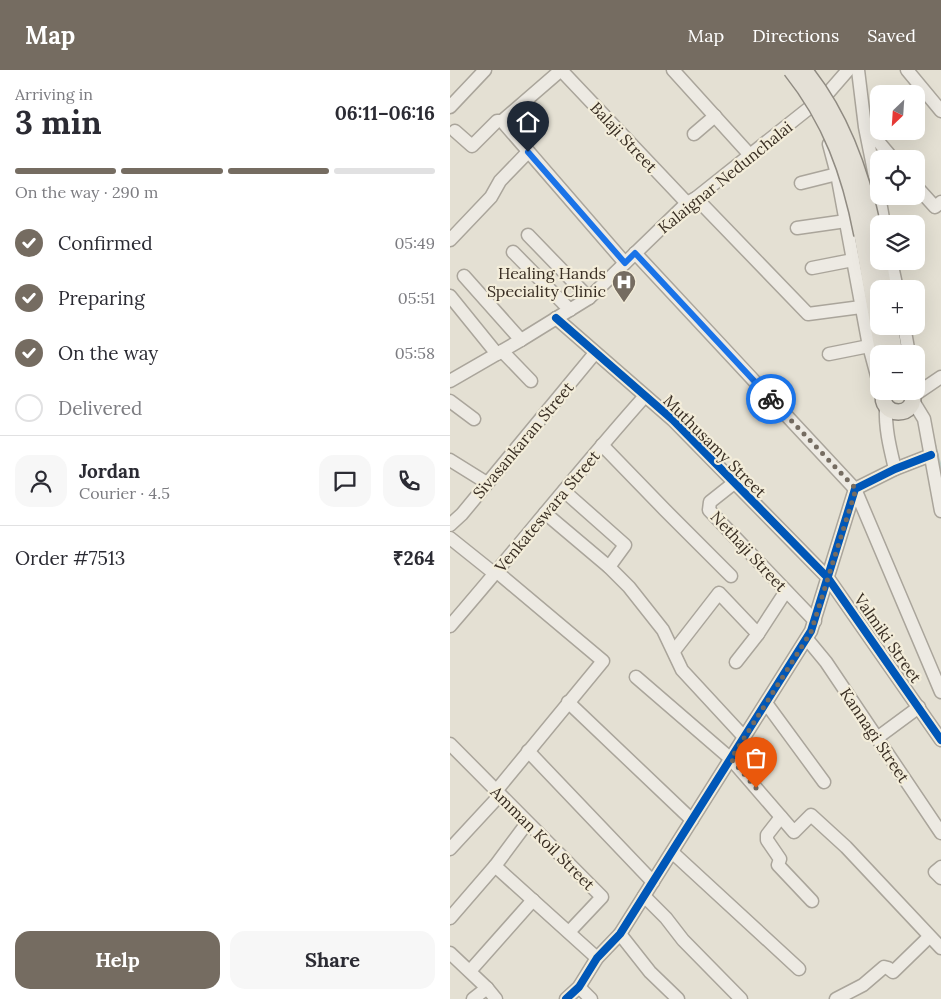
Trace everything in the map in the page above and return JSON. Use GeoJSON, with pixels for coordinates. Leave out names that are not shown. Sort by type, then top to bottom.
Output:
{"type":"FeatureCollection","features":[{"type":"Feature","properties":{"kind":"main road"},"geometry":{"type":"LineString","coordinates":[[789,70],[801,83],[819,112],[846,170],[856,202],[870,225]]}},
{"type":"Feature","properties":{"kind":"main road"},"geometry":{"type":"LineString","coordinates":[[804,70],[830,106],[844,136],[862,184],[870,217]]}},
{"type":"Feature","properties":{"kind":"main road"},"geometry":{"type":"LineString","coordinates":[[876,270],[882,345]]}},
{"type":"Feature","properties":{"kind":"main road"},"geometry":{"type":"LineString","coordinates":[[887,400],[893,412],[903,412],[911,406],[912,400]]}},
{"type":"Feature","properties":{"kind":"street"},"geometry":{"type":"LineString","coordinates":[[450,107],[485,70]]}},
{"type":"Feature","properties":{"kind":"street"},"geometry":{"type":"LineString","coordinates":[[502,122],[561,70]]}},
{"type":"Feature","properties":{"kind":"street","name":"Balaji Street"},"geometry":{"type":"LineString","coordinates":[[561,70],[808,314],[862,307]]}},
{"type":"Feature","properties":{"kind":"street"},"geometry":{"type":"LineString","coordinates":[[673,70],[750,155]]}},
{"type":"Feature","properties":{"kind":"street"},"geometry":{"type":"LineString","coordinates":[[789,70],[813,106],[827,135],[837,174],[870,349]]}},
{"type":"Feature","properties":{"kind":"street"},"geometry":{"type":"LineString","coordinates":[[810,70],[828,92]]}},
{"type":"Feature","properties":{"kind":"street"},"geometry":{"type":"LineString","coordinates":[[858,70],[870,152]]}},
{"type":"Feature","properties":{"kind":"street"},"geometry":{"type":"LineString","coordinates":[[907,70],[941,111]]}},
{"type":"Feature","properties":{"kind":"street","name":"Kalaignar Nedunchalai"},"geometry":{"type":"LineString","coordinates":[[450,381],[589,298],[692,201],[813,106],[828,92],[845,71]]}},
{"type":"Feature","properties":{"kind":"street"},"geometry":{"type":"LineString","coordinates":[[694,134],[715,116]]}},
{"type":"Feature","properties":{"kind":"street"},"geometry":{"type":"LineString","coordinates":[[452,131],[472,146],[498,120],[502,122],[625,263]]}},
{"type":"Feature","properties":{"kind":"street"},"geometry":{"type":"LineString","coordinates":[[865,127],[885,150]]}},
{"type":"Feature","properties":{"kind":"street"},"geometry":{"type":"LineString","coordinates":[[450,240],[492,197],[500,181],[528,152]]}},
{"type":"Feature","properties":{"kind":"street"},"geometry":{"type":"LineString","coordinates":[[801,183],[837,174]]}},
{"type":"Feature","properties":{"kind":"street"},"geometry":{"type":"LineString","coordinates":[[925,196],[934,207],[941,202]]}},
{"type":"Feature","properties":{"kind":"street"},"geometry":{"type":"LineString","coordinates":[[797,228],[846,221]]}},
{"type":"Feature","properties":{"kind":"street"},"geometry":{"type":"LineString","coordinates":[[528,235],[589,298]]}},
{"type":"Feature","properties":{"kind":"street"},"geometry":{"type":"LineString","coordinates":[[513,252],[570,310]]}},
{"type":"Feature","properties":{"kind":"street"},"geometry":{"type":"LineString","coordinates":[[635,253],[856,489],[941,692]]}},
{"type":"Feature","properties":{"kind":"street"},"geometry":{"type":"LineString","coordinates":[[812,268],[853,260]]}},
{"type":"Feature","properties":{"kind":"street"},"geometry":{"type":"LineString","coordinates":[[464,276],[521,340]]}},
{"type":"Feature","properties":{"kind":"street"},"geometry":{"type":"LineString","coordinates":[[450,296],[499,352],[531,381]]}},
{"type":"Feature","properties":{"kind":"street","name":"Muthusamy Street"},"geometry":{"type":"LineString","coordinates":[[556,318],[673,420],[828,578]]}},
{"type":"Feature","properties":{"kind":"street"},"geometry":{"type":"LineString","coordinates":[[829,354],[869,346]]}},
{"type":"Feature","properties":{"kind":"street","name":"Sivasankaran Street"},"geometry":{"type":"LineString","coordinates":[[450,525],[462,514],[596,353]]}},
{"type":"Feature","properties":{"kind":"street"},"geometry":{"type":"LineString","coordinates":[[925,388],[940,379]]}},
{"type":"Feature","properties":{"kind":"street","name":"Venkateswara Street"},"geometry":{"type":"LineString","coordinates":[[450,626],[645,396]]}},
{"type":"Feature","properties":{"kind":"street"},"geometry":{"type":"LineString","coordinates":[[884,400],[888,439],[895,469]]}},
{"type":"Feature","properties":{"kind":"street"},"geometry":{"type":"LineString","coordinates":[[915,400],[924,419],[941,511]]}},
{"type":"Feature","properties":{"kind":"street"},"geometry":{"type":"LineString","coordinates":[[450,401],[474,420]]}},
{"type":"Feature","properties":{"kind":"street"},"geometry":{"type":"LineString","coordinates":[[602,445],[731,576]]}},
{"type":"Feature","properties":{"kind":"street"},"geometry":{"type":"LineString","coordinates":[[566,999],[579,986],[597,958],[620,934],[807,639],[815,621],[856,489],[895,469],[929,446]]}},
{"type":"Feature","properties":{"kind":"street"},"geometry":{"type":"LineString","coordinates":[[450,460],[487,483]]}},
{"type":"Feature","properties":{"kind":"street","name":"Nethaji Street"},"geometry":{"type":"LineString","coordinates":[[734,483],[710,502],[709,510],[815,621]]}},
{"type":"Feature","properties":{"kind":"street"},"geometry":{"type":"LineString","coordinates":[[564,491],[625,545],[609,567]]}},
{"type":"Feature","properties":{"kind":"street"},"geometry":{"type":"LineString","coordinates":[[545,514],[609,567],[629,587],[663,630],[682,670],[744,737]]}},
{"type":"Feature","properties":{"kind":"street"},"geometry":{"type":"LineString","coordinates":[[450,538],[496,573],[603,661],[528,752],[498,793],[450,849]]}},
{"type":"Feature","properties":{"kind":"street","name":"Valmiki Street"},"geometry":{"type":"LineString","coordinates":[[828,578],[941,740]]}},
{"type":"Feature","properties":{"kind":"street"},"geometry":{"type":"LineString","coordinates":[[736,662],[758,634],[786,590]]}},
{"type":"Feature","properties":{"kind":"street"},"geometry":{"type":"LineString","coordinates":[[674,651],[719,593],[758,634]]}},
{"type":"Feature","properties":{"kind":"street","name":"Kannagi Street"},"geometry":{"type":"LineString","coordinates":[[807,639],[826,662],[941,833]]}},
{"type":"Feature","properties":{"kind":"street"},"geometry":{"type":"LineString","coordinates":[[636,677],[731,759],[794,832],[811,815],[846,847],[941,948]]}},
{"type":"Feature","properties":{"kind":"street"},"geometry":{"type":"LineString","coordinates":[[568,702],[692,820]]}},
{"type":"Feature","properties":{"kind":"street"},"geometry":{"type":"LineString","coordinates":[[766,703],[824,782]]}},
{"type":"Feature","properties":{"kind":"street"},"geometry":{"type":"LineString","coordinates":[[877,738],[919,707]]}},
{"type":"Feature","properties":{"kind":"street","name":"Amman Koil Street"},"geometry":{"type":"LineString","coordinates":[[450,745],[602,898],[569,932]]}},
{"type":"Feature","properties":{"kind":"street"},"geometry":{"type":"LineString","coordinates":[[528,752],[653,882]]}},
{"type":"Feature","properties":{"kind":"street"},"geometry":{"type":"LineString","coordinates":[[781,817],[767,835],[767,840],[780,859],[778,865],[812,901]]}},
{"type":"Feature","properties":{"kind":"street"},"geometry":{"type":"LineString","coordinates":[[450,918],[495,866],[527,823]]}},
{"type":"Feature","properties":{"kind":"street"},"geometry":{"type":"LineString","coordinates":[[672,852],[799,968]]}},
{"type":"Feature","properties":{"kind":"street"},"geometry":{"type":"LineString","coordinates":[[495,866],[597,958]]}},
{"type":"Feature","properties":{"kind":"street"},"geometry":{"type":"LineString","coordinates":[[644,896],[666,918],[683,940],[741,999]]}},
{"type":"Feature","properties":{"kind":"street"},"geometry":{"type":"LineString","coordinates":[[470,972],[533,900]]}},
{"type":"Feature","properties":{"kind":"street"},"geometry":{"type":"LineString","coordinates":[[620,934],[650,972],[678,999]]}},
{"type":"Feature","properties":{"kind":"street"},"geometry":{"type":"LineString","coordinates":[[836,999],[863,985],[884,967],[893,972],[930,937]]}},
{"type":"Feature","properties":{"kind":"street"},"geometry":{"type":"LineString","coordinates":[[450,953],[496,999]]}},
{"type":"Feature","properties":{"kind":"street"},"geometry":{"type":"LineString","coordinates":[[579,986],[591,999]]}},
{"type":"Feature","properties":{"kind":"street"},"geometry":{"type":"LineString","coordinates":[[473,999],[487,988]]}},
{"type":"Feature","properties":{"kind":"waterway"},"geometry":{"type":"LineString","coordinates":[[934,442],[941,468]]}},
{"type":"Feature","properties":{"kind":"cycle path"},"geometry":{"type":"LineString","coordinates":[[556,318],[673,420],[828,578],[941,740]]}},
{"type":"Feature","properties":{"kind":"cycle path"},"geometry":{"type":"LineString","coordinates":[[566,999],[579,987],[597,958],[620,934],[811,631],[855,489],[895,469],[931,455]]}},
{"type":"Feature","properties":{"kind":"way so far"},"geometry":{"type":"LineString","coordinates":[[756,788],[731,759],[811,632],[856,489],[771,399]]}},
{"type":"Feature","properties":{"kind":"place","name":"Healing Hands Speciality Clinic"},"geometry":{"type":"Point","coordinates":[624,303]}},
{"type":"Feature","properties":{"kind":"route"},"geometry":{"type":"LineString","coordinates":[[528,152],[625,263],[635,253],[771,399]]}}]}
